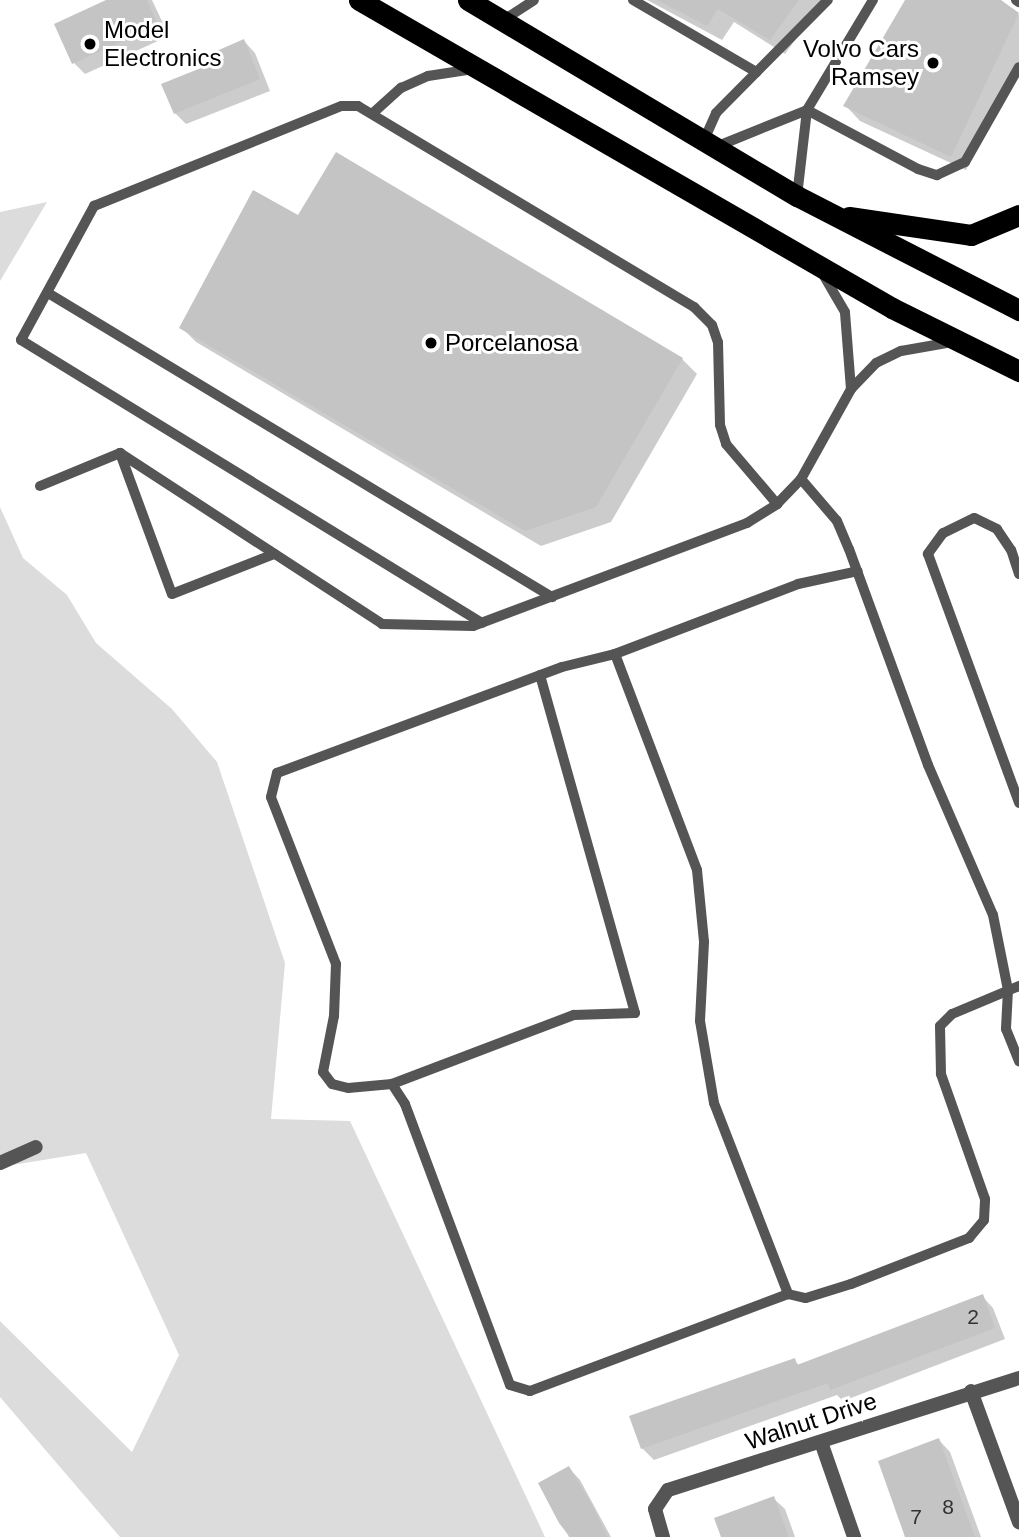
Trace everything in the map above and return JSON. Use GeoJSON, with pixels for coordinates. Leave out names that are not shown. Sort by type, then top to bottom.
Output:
{"type":"FeatureCollection","features":[{"type":"Feature","properties":{"kind":"highway"},"geometry":{"type":"LineString","coordinates":[[359,0],[816,263],[1013,369]]}},
{"type":"Feature","properties":{"kind":"highway"},"geometry":{"type":"LineString","coordinates":[[468,0],[712,142],[797,196],[1019,310]]}},
{"type":"Feature","properties":{"kind":"highway"},"geometry":{"type":"LineString","coordinates":[[834,215],[971,235],[1019,215]]}},
{"type":"Feature","properties":{"kind":"street"},"geometry":{"type":"LineString","coordinates":[[0,1163],[36,1147]]}},
{"type":"Feature","properties":{"kind":"street","name":"Walnut Drive"},"geometry":{"type":"LineString","coordinates":[[663,1537],[655,1509],[668,1490],[971,1391],[1019,1378]]}},
{"type":"Feature","properties":{"kind":"street"},"geometry":{"type":"LineString","coordinates":[[971,1391],[1019,1522]]}},
{"type":"Feature","properties":{"kind":"street"},"geometry":{"type":"LineString","coordinates":[[821,1442],[854,1537]]}},
{"type":"Feature","properties":{"kind":"lane"},"geometry":{"type":"LineString","coordinates":[[502,21],[534,0]]}},
{"type":"Feature","properties":{"kind":"lane"},"geometry":{"type":"LineString","coordinates":[[634,0],[756,72]]}},
{"type":"Feature","properties":{"kind":"lane"},"geometry":{"type":"LineString","coordinates":[[828,0],[716,113],[712,142],[807,110],[937,175],[965,162],[1019,67]]}},
{"type":"Feature","properties":{"kind":"lane"},"geometry":{"type":"LineString","coordinates":[[797,196],[807,110],[873,0]]}},
{"type":"Feature","properties":{"kind":"lane"},"geometry":{"type":"LineString","coordinates":[[373,113],[401,88],[428,76],[475,69]]}},
{"type":"Feature","properties":{"kind":"lane"},"geometry":{"type":"LineString","coordinates":[[482,623],[21,340],[94,206],[342,106],[358,106],[694,307],[712,325],[718,342],[720,425],[726,444],[777,504]]}},
{"type":"Feature","properties":{"kind":"lane"},"geometry":{"type":"LineString","coordinates":[[816,263],[845,312],[851,389]]}},
{"type":"Feature","properties":{"kind":"lane"},"geometry":{"type":"LineString","coordinates":[[48,293],[552,597]]}},
{"type":"Feature","properties":{"kind":"lane"},"geometry":{"type":"LineString","coordinates":[[120,453],[382,624],[445,629],[482,623],[747,523],[777,504],[801,479],[851,389],[876,363],[901,351],[960,341]]}},
{"type":"Feature","properties":{"kind":"lane"},"geometry":{"type":"LineString","coordinates":[[120,453],[172,594],[274,554]]}},
{"type":"Feature","properties":{"kind":"lane"},"geometry":{"type":"LineString","coordinates":[[40,485],[120,453]]}},
{"type":"Feature","properties":{"kind":"lane"},"geometry":{"type":"LineString","coordinates":[[801,479],[837,521],[858,570],[928,765],[993,915],[1008,990],[1006,1029],[1019,1060]]}},
{"type":"Feature","properties":{"kind":"lane"},"geometry":{"type":"LineString","coordinates":[[1019,574],[1011,550],[997,529],[974,518],[943,533],[928,554],[1019,803]]}},
{"type":"Feature","properties":{"kind":"lane"},"geometry":{"type":"LineString","coordinates":[[540,675],[635,1013],[574,1015],[392,1084],[348,1088],[332,1084],[323,1072],[334,1016],[336,964],[271,797],[277,773],[540,675],[615,654],[797,584],[858,570]]}},
{"type":"Feature","properties":{"kind":"lane"},"geometry":{"type":"LineString","coordinates":[[615,654],[697,870],[704,942],[700,1021],[714,1103],[788,1294]]}},
{"type":"Feature","properties":{"kind":"lane"},"geometry":{"type":"LineString","coordinates":[[392,1084],[405,1104],[510,1385],[530,1391],[788,1294],[806,1298],[851,1284],[969,1238],[985,1220],[985,1199],[941,1074],[940,1026],[952,1014],[1019,986]]}},
{"type":"Feature","properties":{"kind":"lane"},"geometry":{"type":"LineString","coordinates":[[1008,990],[1019,1003]]}},
{"type":"Feature","properties":{"kind":"shaded area"},"geometry":{"type":"Polygon","coordinates":[[[47,202],[0,281],[0,212],[47,202]]]}},
{"type":"Feature","properties":{"kind":"shaded area"},"geometry":{"type":"Polygon","coordinates":[[[0,507],[23,558],[67,595],[96,643],[172,709],[217,762],[285,963],[271,1119],[350,1121],[545,1537],[120,1537],[0,1397],[0,1321],[132,1452],[179,1355],[86,1153],[0,1167],[0,507]]]}},
{"type":"Feature","properties":{"kind":"building","name":"Model Electronics"},"geometry":{"type":"Polygon","coordinates":[[[106,0],[147,0],[158,25],[72,64],[54,24],[106,0]]]}},
{"type":"Feature","properties":{"kind":"building"},"geometry":{"type":"Polygon","coordinates":[[[657,0],[799,0],[770,40],[718,9],[707,26],[657,0]]]}},
{"type":"Feature","properties":{"kind":"building","name":"Volvo Cars Ramsey"},"geometry":{"type":"Polygon","coordinates":[[[905,0],[1001,0],[1019,13],[951,157],[843,106],[905,0]]]}},
{"type":"Feature","properties":{"kind":"building"},"geometry":{"type":"Polygon","coordinates":[[[244,39],[260,79],[174,114],[161,84],[216,62],[212,53],[244,39]]]}},
{"type":"Feature","properties":{"kind":"building","name":"Porcelanosa"},"geometry":{"type":"Polygon","coordinates":[[[336,152],[683,358],[596,507],[525,531],[179,328],[253,190],[298,215],[336,152]]]}},
{"type":"Feature","properties":{"kind":"building"},"geometry":{"type":"Polygon","coordinates":[[[983,1294],[995,1328],[830,1390],[828,1383],[641,1449],[629,1416],[795,1358],[797,1365],[983,1294]]]}},
{"type":"Feature","properties":{"kind":"building"},"geometry":{"type":"Polygon","coordinates":[[[939,1438],[975,1537],[905,1537],[878,1461],[939,1438]]]}},
{"type":"Feature","properties":{"kind":"building"},"geometry":{"type":"Polygon","coordinates":[[[569,1466],[608,1537],[570,1537],[559,1523],[538,1483],[569,1466]]]}},
{"type":"Feature","properties":{"kind":"building"},"geometry":{"type":"Polygon","coordinates":[[[774,1496],[789,1537],[721,1537],[714,1518],[774,1496]]]}},
{"type":"Feature","properties":{"kind":"place","name":"Model Electronics"},"geometry":{"type":"Point","coordinates":[90,44]}},
{"type":"Feature","properties":{"kind":"place","name":"Volvo Cars Ramsey"},"geometry":{"type":"Point","coordinates":[933,63]}},
{"type":"Feature","properties":{"kind":"place","name":"Porcelanosa"},"geometry":{"type":"Point","coordinates":[431,343]}}]}
